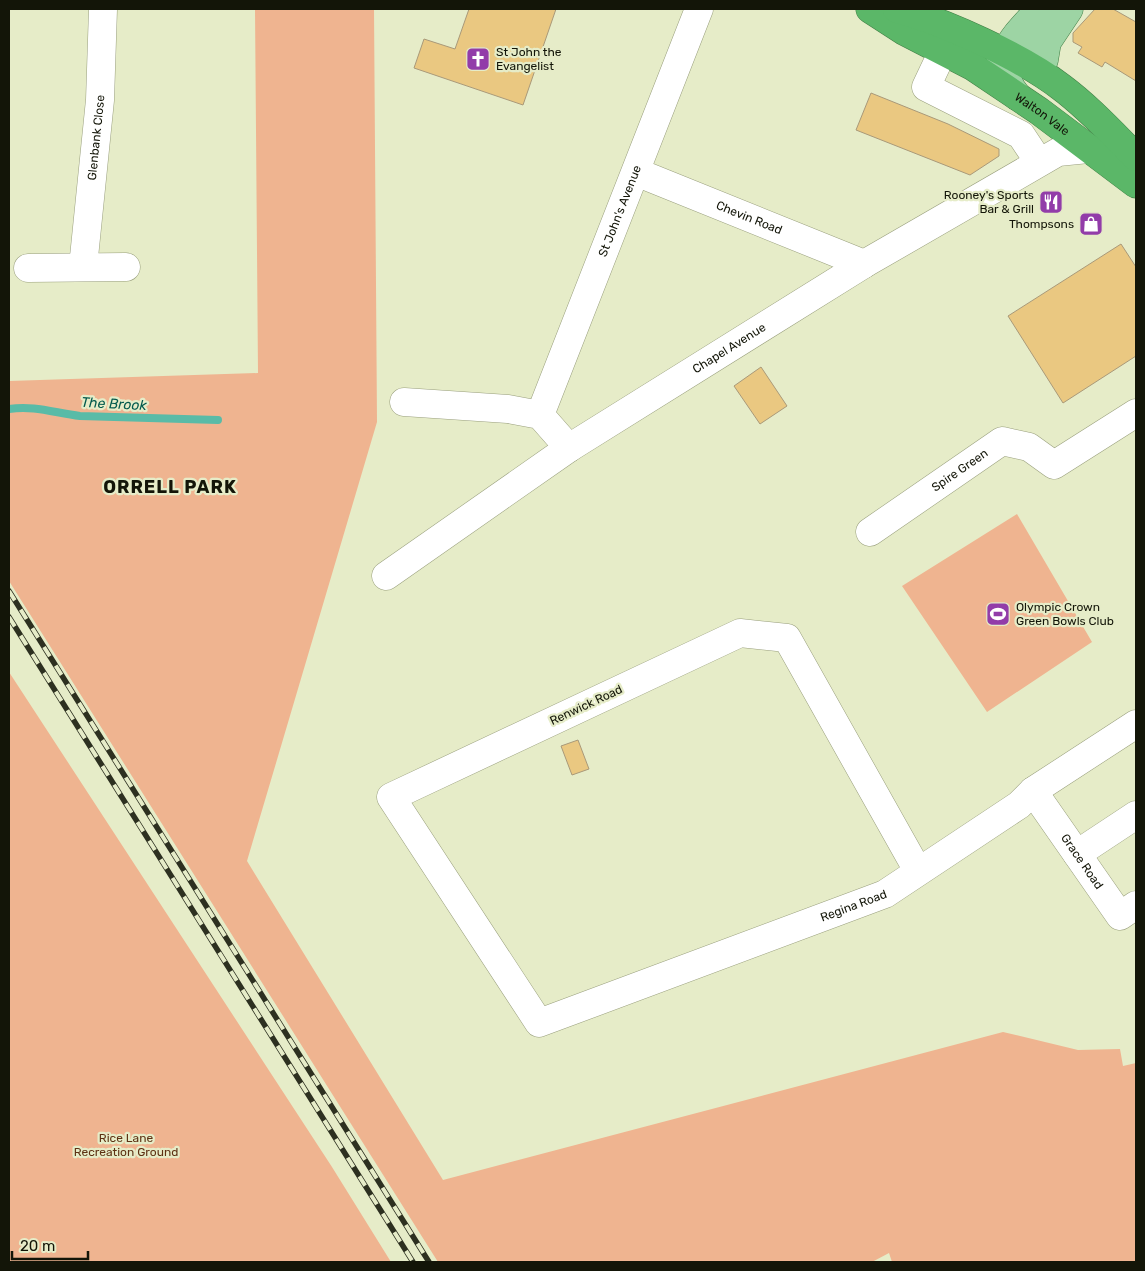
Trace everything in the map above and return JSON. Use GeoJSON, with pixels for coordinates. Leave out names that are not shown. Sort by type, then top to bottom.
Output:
{"type":"FeatureCollection","features":[{"type":"Feature","properties":{"kind":"highway","name":"Walton Vale"},"geometry":{"type":"LineString","coordinates":[[870,9],[906,15],[958,45],[1017,96],[1088,149],[1131,163]]}},
{"type":"Feature","properties":{"kind":"highway","name":"Walton Vale"},"geometry":{"type":"LineString","coordinates":[[1011,53],[1053,80],[1080,103],[1131,163]]}},
{"type":"Feature","properties":{"kind":"main road"},"geometry":{"type":"LineString","coordinates":[[1017,96],[1008,85],[1011,53],[1040,9]]}},
{"type":"Feature","properties":{"kind":"main road"},"geometry":{"type":"LineString","coordinates":[[958,45],[982,65],[1011,53],[1037,52],[1047,42],[1069,9]]}},
{"type":"Feature","properties":{"kind":"main road"},"geometry":{"type":"LineString","coordinates":[[1047,42],[1044,63],[1053,80]]}},
{"type":"Feature","properties":{"kind":"street","name":"Glenbank Close"},"geometry":{"type":"LineString","coordinates":[[83,267],[100,100],[103,9]]}},
{"type":"Feature","properties":{"kind":"street","name":"St John's Avenue"},"geometry":{"type":"LineString","coordinates":[[540,415],[699,9]]}},
{"type":"Feature","properties":{"kind":"street"},"geometry":{"type":"LineString","coordinates":[[958,45],[926,86],[1022,135],[1040,162]]}},
{"type":"Feature","properties":{"kind":"street","name":"Chapel Avenue"},"geometry":{"type":"LineString","coordinates":[[386,576],[569,448],[864,264],[1058,152],[1088,149]]}},
{"type":"Feature","properties":{"kind":"street","name":"Chevin Road"},"geometry":{"type":"LineString","coordinates":[[636,172],[864,264]]}},
{"type":"Feature","properties":{"kind":"street"},"geometry":{"type":"LineString","coordinates":[[28,268],[126,267]]}},
{"type":"Feature","properties":{"kind":"street"},"geometry":{"type":"LineString","coordinates":[[404,402],[508,409],[540,415],[569,448]]}},
{"type":"Feature","properties":{"kind":"street","name":"Spire Green"},"geometry":{"type":"LineString","coordinates":[[870,532],[1002,441],[1029,447],[1054,465],[1136,413]]}},
{"type":"Feature","properties":{"kind":"street","name":"Renwick Road"},"geometry":{"type":"LineString","coordinates":[[539,1023],[390,797],[740,632],[787,638],[918,871]]}},
{"type":"Feature","properties":{"kind":"street","name":"Regina Road"},"geometry":{"type":"LineString","coordinates":[[539,1023],[885,894],[1136,724]]}},
{"type":"Feature","properties":{"kind":"street","name":"Grace Road"},"geometry":{"type":"LineString","coordinates":[[1034,792],[1120,916],[1136,905]]}},
{"type":"Feature","properties":{"kind":"street"},"geometry":{"type":"LineString","coordinates":[[1077,854],[1136,815]]}},
{"type":"Feature","properties":{"kind":"green space"},"geometry":{"type":"Polygon","coordinates":[[[255,9],[374,9],[377,422],[247,861],[443,1180],[1003,1032],[1078,1050],[1120,1049],[1123,1066],[1136,1063],[1136,1262],[892,1262],[889,1253],[872,1262],[438,1262],[9,581],[9,381],[258,373],[255,9]]]}},
{"type":"Feature","properties":{"kind":"green space","name":"Olympic Crown Green Bowls Club"},"geometry":{"type":"Polygon","coordinates":[[[1017,514],[1092,642],[987,712],[902,586],[1017,514]]]}},
{"type":"Feature","properties":{"kind":"green space","name":"Rice Lane Recreation Ground"},"geometry":{"type":"Polygon","coordinates":[[[9,672],[332,1167],[391,1262],[9,1262],[9,672]]]}},
{"type":"Feature","properties":{"kind":"building","name":"St John the Evangelist"},"geometry":{"type":"Polygon","coordinates":[[[469,9],[556,9],[523,105],[414,68],[424,39],[455,49],[469,9]]]}},
{"type":"Feature","properties":{"kind":"building"},"geometry":{"type":"Polygon","coordinates":[[[1095,9],[1113,9],[1136,22],[1136,81],[1105,62],[1102,67],[1078,53],[1082,47],[1073,42],[1073,33],[1095,9]]]}},
{"type":"Feature","properties":{"kind":"building"},"geometry":{"type":"Polygon","coordinates":[[[871,93],[948,124],[999,149],[999,156],[970,175],[856,130],[871,93]]]}},
{"type":"Feature","properties":{"kind":"building"},"geometry":{"type":"Polygon","coordinates":[[[1121,244],[1136,267],[1136,356],[1063,403],[1008,316],[1121,244]]]}},
{"type":"Feature","properties":{"kind":"building"},"geometry":{"type":"Polygon","coordinates":[[[761,367],[787,406],[760,424],[734,386],[761,367]]]}},
{"type":"Feature","properties":{"kind":"building"},"geometry":{"type":"Polygon","coordinates":[[[578,740],[589,769],[572,775],[561,746],[578,740]]]}},
{"type":"Feature","properties":{"kind":"waterway","name":"The Brook"},"geometry":{"type":"LineString","coordinates":[[9,409],[36,409],[80,416],[218,420]]}},
{"type":"Feature","properties":{"kind":"railway"},"geometry":{"type":"LineString","coordinates":[[9,591],[429,1262]]}},
{"type":"Feature","properties":{"kind":"railway"},"geometry":{"type":"LineString","coordinates":[[9,617],[413,1262]]}},
{"type":"Feature","properties":{"kind":"place","name":"St John the Evangelist"},"geometry":{"type":"Point","coordinates":[478,59]}},
{"type":"Feature","properties":{"kind":"place","name":"Rooney's Sports Bar & Grill"},"geometry":{"type":"Point","coordinates":[1051,202]}},
{"type":"Feature","properties":{"kind":"place","name":"Thompsons"},"geometry":{"type":"Point","coordinates":[1091,224]}},
{"type":"Feature","properties":{"kind":"place","name":"Olympic Crown Green Bowls Club"},"geometry":{"type":"Point","coordinates":[998,614]}},
{"type":"Feature","properties":{"kind":"district","name":"ORRELL PARK"},"geometry":{"type":"Point","coordinates":[170,487]}}]}
